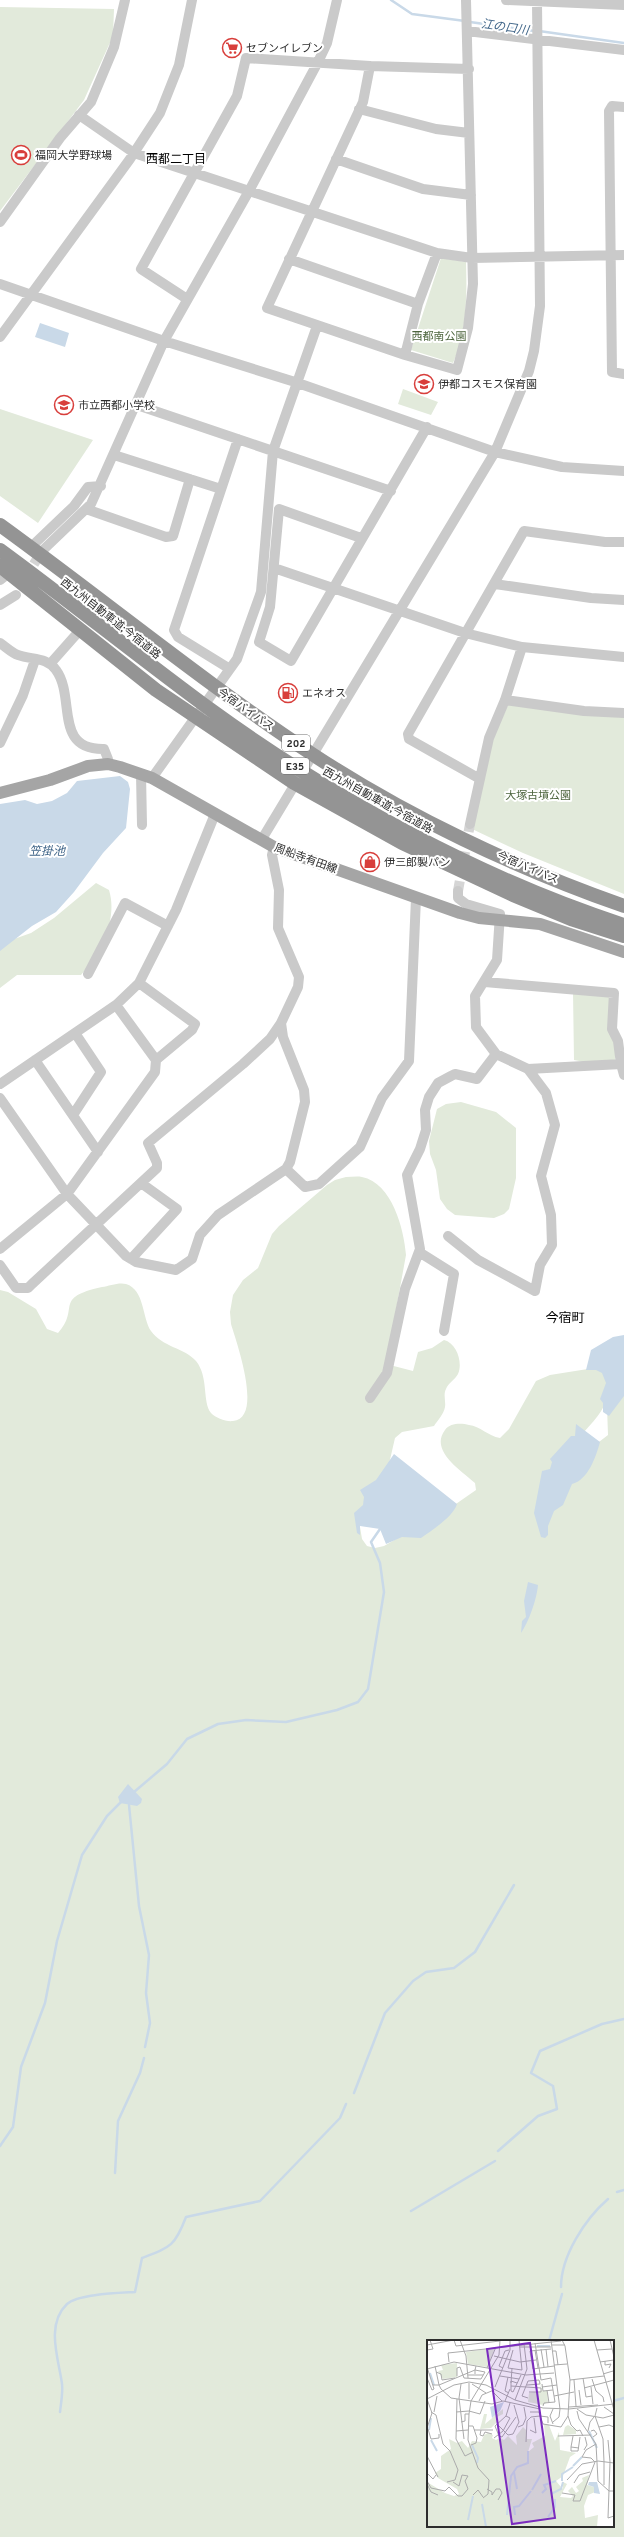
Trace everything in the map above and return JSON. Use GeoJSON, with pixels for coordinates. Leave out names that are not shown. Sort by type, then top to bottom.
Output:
{"type":"FeatureCollection","features":[{"type":"Feature","properties":{"kind":"highway","name":"今宿バイパス"},"geometry":{"type":"LineString","coordinates":[[0,525],[36,549],[222,692],[314,756],[455,835],[524,866],[624,906]]}},
{"type":"Feature","properties":{"kind":"highway","name":"西九州自動車道;今宿道路"},"geometry":{"type":"LineString","coordinates":[[0,534],[217,698],[325,770],[473,852],[519,873],[624,912]]}},
{"type":"Feature","properties":{"kind":"highway","name":"西九州自動車道;今宿道路"},"geometry":{"type":"LineString","coordinates":[[0,550],[211,710],[328,787],[400,828],[471,862],[562,902],[624,925]]}},
{"type":"Feature","properties":{"kind":"highway"},"geometry":{"type":"LineString","coordinates":[[3,573],[81,629],[156,690],[294,782],[402,843],[499,889],[571,919],[624,936]]}},
{"type":"Feature","properties":{"kind":"main road","name":"周船寺有田線"},"geometry":{"type":"LineString","coordinates":[[0,793],[50,780],[88,766],[108,764],[146,776],[274,847],[416,898],[479,918],[540,924],[624,952]]}},
{"type":"Feature","properties":{"kind":"street"},"geometry":{"type":"LineString","coordinates":[[0,222],[60,138],[91,102],[114,47],[124,0]]}},
{"type":"Feature","properties":{"kind":"street"},"geometry":{"type":"LineString","coordinates":[[0,337],[134,153],[160,113],[179,65],[192,0]]}},
{"type":"Feature","properties":{"kind":"street"},"geometry":{"type":"LineString","coordinates":[[36,549],[86,509],[91,504],[101,486],[164,341],[249,191],[318,62],[327,43],[337,0]]}},
{"type":"Feature","properties":{"kind":"street"},"geometry":{"type":"LineString","coordinates":[[370,66],[359,109],[310,211],[267,308],[316,326],[457,370],[471,310],[472,258],[469,69],[466,0]]}},
{"type":"Feature","properties":{"kind":"street"},"geometry":{"type":"LineString","coordinates":[[506,0],[624,5]]}},
{"type":"Feature","properties":{"kind":"street"},"geometry":{"type":"LineString","coordinates":[[262,839],[294,782],[314,756],[495,452],[529,371],[534,351],[540,306],[537,1]]}},
{"type":"Feature","properties":{"kind":"street"},"geometry":{"type":"LineString","coordinates":[[467,31],[538,38],[624,50]]}},
{"type":"Feature","properties":{"kind":"street"},"geometry":{"type":"LineString","coordinates":[[187,299],[141,269],[237,96],[246,58],[370,66],[469,69]]}},
{"type":"Feature","properties":{"kind":"street"},"geometry":{"type":"LineString","coordinates":[[624,106],[612,106],[609,111],[612,372],[624,374]]}},
{"type":"Feature","properties":{"kind":"street"},"geometry":{"type":"LineString","coordinates":[[359,109],[436,129],[469,133]]}},
{"type":"Feature","properties":{"kind":"street"},"geometry":{"type":"LineString","coordinates":[[79,115],[134,153],[437,253],[472,258],[624,255]]}},
{"type":"Feature","properties":{"kind":"street"},"geometry":{"type":"LineString","coordinates":[[336,159],[423,189],[471,195]]}},
{"type":"Feature","properties":{"kind":"street"},"geometry":{"type":"LineString","coordinates":[[405,355],[418,304],[437,253]]}},
{"type":"Feature","properties":{"kind":"street"},"geometry":{"type":"LineString","coordinates":[[289,259],[418,304]]}},
{"type":"Feature","properties":{"kind":"street"},"geometry":{"type":"LineString","coordinates":[[0,284],[164,341],[295,382],[495,452],[562,467],[624,471]]}},
{"type":"Feature","properties":{"kind":"street"},"geometry":{"type":"LineString","coordinates":[[142,825],[146,776],[181,735],[237,659],[261,592],[273,451],[295,382],[316,326]]}},
{"type":"Feature","properties":{"kind":"street"},"geometry":{"type":"LineString","coordinates":[[137,405],[391,491]]}},
{"type":"Feature","properties":{"kind":"street"},"geometry":{"type":"LineString","coordinates":[[361,538],[279,509],[270,608],[259,642],[291,661],[361,538],[391,491],[427,427]]}},
{"type":"Feature","properties":{"kind":"street"},"geometry":{"type":"LineString","coordinates":[[228,672],[178,637],[174,630],[238,439]]}},
{"type":"Feature","properties":{"kind":"street"},"geometry":{"type":"LineString","coordinates":[[114,455],[221,489]]}},
{"type":"Feature","properties":{"kind":"street"},"geometry":{"type":"LineString","coordinates":[[86,509],[166,537],[172,536],[190,479]]}},
{"type":"Feature","properties":{"kind":"street"},"geometry":{"type":"LineString","coordinates":[[36,549],[74,506],[88,487],[101,486]]}},
{"type":"Feature","properties":{"kind":"street"},"geometry":{"type":"LineString","coordinates":[[480,779],[409,739],[408,734],[524,531],[605,542],[624,542]]}},
{"type":"Feature","properties":{"kind":"street"},"geometry":{"type":"LineString","coordinates":[[274,568],[465,633],[522,647],[624,657]]}},
{"type":"Feature","properties":{"kind":"street"},"geometry":{"type":"LineString","coordinates":[[495,584],[591,598],[624,600]]}},
{"type":"Feature","properties":{"kind":"street"},"geometry":{"type":"LineString","coordinates":[[0,605],[16,595]]}},
{"type":"Feature","properties":{"kind":"street"},"geometry":{"type":"LineString","coordinates":[[50,664],[81,629]]}},
{"type":"Feature","properties":{"kind":"street"},"geometry":{"type":"LineString","coordinates":[[0,644],[17,655],[35,660],[44,659],[56,670],[60,680],[68,718],[77,742],[89,750],[104,749],[108,764]]}},
{"type":"Feature","properties":{"kind":"street"},"geometry":{"type":"LineString","coordinates":[[470,824],[489,738],[505,700],[522,647]]}},
{"type":"Feature","properties":{"kind":"street"},"geometry":{"type":"LineString","coordinates":[[0,743],[20,702],[35,660]]}},
{"type":"Feature","properties":{"kind":"street"},"geometry":{"type":"LineString","coordinates":[[505,700],[584,711],[624,713]]}},
{"type":"Feature","properties":{"kind":"street"},"geometry":{"type":"LineString","coordinates":[[0,1084],[116,1005],[139,983],[168,926],[215,814]]}},
{"type":"Feature","properties":{"kind":"street"},"geometry":{"type":"LineString","coordinates":[[0,1265],[16,1288],[28,1288],[157,1168],[157,1163],[148,1143],[243,1064],[270,1039],[281,1023],[298,987],[299,977],[278,928],[279,890],[272,855],[274,847]]}},
{"type":"Feature","properties":{"kind":"street"},"geometry":{"type":"LineString","coordinates":[[448,1236],[478,1260],[535,1291],[540,1265],[552,1246],[551,1215],[541,1176],[555,1125],[546,1093],[528,1069],[496,1054],[476,1027],[475,996],[485,982],[497,960],[500,914],[466,904],[458,898],[458,891]]}},
{"type":"Feature","properties":{"kind":"street"},"geometry":{"type":"LineString","coordinates":[[286,1169],[306,1186],[319,1184],[360,1147],[382,1098],[409,1061],[416,898]]}},
{"type":"Feature","properties":{"kind":"street"},"geometry":{"type":"LineString","coordinates":[[88,974],[126,902],[168,926]]}},
{"type":"Feature","properties":{"kind":"street"},"geometry":{"type":"LineString","coordinates":[[485,982],[614,993],[612,1029],[618,1041],[624,1075]]}},
{"type":"Feature","properties":{"kind":"street"},"geometry":{"type":"LineString","coordinates":[[139,983],[195,1024],[192,1030],[156,1060]]}},
{"type":"Feature","properties":{"kind":"street"},"geometry":{"type":"LineString","coordinates":[[0,1249],[67,1194],[155,1072],[156,1060],[116,1005]]}},
{"type":"Feature","properties":{"kind":"street"},"geometry":{"type":"LineString","coordinates":[[0,1098],[67,1194],[95,1226],[131,1259],[176,1270],[192,1259],[200,1235],[218,1214],[286,1169],[290,1162],[305,1102],[304,1090],[283,1038],[281,1023]]}},
{"type":"Feature","properties":{"kind":"street"},"geometry":{"type":"LineString","coordinates":[[73,1115],[101,1072],[75,1033]]}},
{"type":"Feature","properties":{"kind":"street"},"geometry":{"type":"LineString","coordinates":[[370,1398],[387,1373],[405,1289],[419,1252],[407,1175],[420,1149],[426,1130],[426,1110],[429,1097],[438,1083],[455,1074],[477,1079],[496,1054]]}},
{"type":"Feature","properties":{"kind":"street"},"geometry":{"type":"LineString","coordinates":[[35,1060],[98,1152]]}},
{"type":"Feature","properties":{"kind":"street"},"geometry":{"type":"LineString","coordinates":[[528,1069],[623,1064]]}},
{"type":"Feature","properties":{"kind":"street"},"geometry":{"type":"LineString","coordinates":[[131,1259],[177,1209],[142,1183]]}},
{"type":"Feature","properties":{"kind":"street"},"geometry":{"type":"LineString","coordinates":[[419,1252],[454,1274],[444,1332]]}},
{"type":"Feature","properties":{"kind":"green space","name":"福岡大学野球場"},"geometry":{"type":"Polygon","coordinates":[[[0,7],[114,9],[113,36],[84,100],[0,211],[0,7]]]}},
{"type":"Feature","properties":{"kind":"green space","name":"西都南公園"},"geometry":{"type":"Polygon","coordinates":[[[441,258],[466,262],[466,301],[464,326],[458,351],[453,363],[411,350],[441,258]]]}},
{"type":"Feature","properties":{"kind":"green space"},"geometry":{"type":"Polygon","coordinates":[[[403,389],[438,402],[431,415],[398,404],[403,389]]]}},
{"type":"Feature","properties":{"kind":"green space"},"geometry":{"type":"Polygon","coordinates":[[[0,409],[93,440],[38,523],[0,496],[0,409]]]}},
{"type":"Feature","properties":{"kind":"green space","name":"大塚古墳公園"},"geometry":{"type":"Polygon","coordinates":[[[509,703],[624,716],[624,894],[523,853],[472,829],[491,743],[509,703]]]}},
{"type":"Feature","properties":{"kind":"green space"},"geometry":{"type":"Polygon","coordinates":[[[96,883],[109,890],[111,912],[106,935],[101,946],[95,957],[81,975],[17,975],[0,988],[0,944],[31,933],[54,918],[96,883]]]}},
{"type":"Feature","properties":{"kind":"green space"},"geometry":{"type":"Polygon","coordinates":[[[573,992],[609,995],[616,1043],[615,1061],[590,1063],[574,1060],[573,992]]]}},
{"type":"Feature","properties":{"kind":"green space"},"geometry":{"type":"Polygon","coordinates":[[[461,1102],[496,1112],[516,1128],[516,1178],[509,1209],[504,1214],[494,1218],[455,1215],[447,1209],[440,1199],[436,1170],[430,1154],[429,1141],[437,1109],[446,1104],[461,1102]]]}},
{"type":"Feature","properties":{"kind":"green space"},"geometry":{"type":"Polygon","coordinates":[[[346,1177],[362,1177],[372,1181],[389,1197],[399,1220],[406,1255],[386,1364],[413,1371],[418,1352],[432,1348],[444,1340],[449,1342],[455,1349],[458,1354],[460,1364],[458,1374],[448,1385],[445,1391],[444,1410],[434,1426],[402,1432],[395,1438],[389,1464],[366,1506],[358,1515],[362,1539],[367,1546],[375,1548],[384,1546],[453,1506],[476,1490],[475,1483],[449,1460],[444,1453],[441,1445],[441,1438],[445,1430],[450,1426],[466,1424],[500,1438],[509,1429],[536,1381],[550,1375],[594,1368],[604,1372],[607,1391],[601,1412],[584,1432],[595,1445],[608,1435],[607,1407],[624,1387],[624,2537],[0,2537],[0,1290],[8,1292],[36,1309],[47,1329],[58,1333],[68,1317],[72,1300],[77,1295],[87,1291],[117,1284],[126,1284],[132,1287],[140,1298],[151,1331],[161,1341],[186,1353],[196,1361],[200,1367],[203,1374],[208,1408],[211,1413],[221,1419],[233,1421],[242,1417],[246,1407],[247,1393],[246,1378],[231,1324],[230,1312],[233,1295],[243,1280],[258,1268],[272,1234],[279,1226],[327,1185],[335,1180],[346,1177]]]}},
{"type":"Feature","properties":{"kind":"water"},"geometry":{"type":"Polygon","coordinates":[[[40,323],[69,333],[65,347],[35,337],[40,323]]]}},
{"type":"Feature","properties":{"kind":"water","name":"笠掛池"},"geometry":{"type":"Polygon","coordinates":[[[120,776],[128,782],[130,789],[126,828],[103,853],[74,892],[56,912],[32,926],[0,951],[0,804],[25,800],[37,804],[52,801],[67,793],[77,781],[120,776]]]}},
{"type":"Feature","properties":{"kind":"water"},"geometry":{"type":"Polygon","coordinates":[[[624,1335],[624,1396],[609,1416],[603,1412],[603,1403],[600,1399],[606,1383],[602,1373],[596,1370],[586,1370],[591,1350],[613,1337],[624,1335]]]}},
{"type":"Feature","properties":{"kind":"water"},"geometry":{"type":"Polygon","coordinates":[[[576,1424],[600,1442],[594,1461],[587,1473],[578,1482],[572,1484],[563,1505],[554,1511],[548,1526],[548,1535],[545,1538],[541,1537],[534,1513],[542,1471],[550,1469],[552,1462],[550,1459],[571,1436],[575,1436],[576,1424]]]}},
{"type":"Feature","properties":{"kind":"water"},"geometry":{"type":"Polygon","coordinates":[[[394,1454],[457,1504],[455,1509],[447,1518],[421,1538],[402,1537],[386,1544],[380,1529],[360,1526],[360,1535],[357,1533],[354,1513],[363,1505],[364,1497],[360,1490],[376,1480],[394,1454]]]}},
{"type":"Feature","properties":{"kind":"water"},"geometry":{"type":"Polygon","coordinates":[[[528,1582],[538,1585],[530,1616],[521,1633],[522,1621],[526,1617],[524,1601],[528,1582]]]}},
{"type":"Feature","properties":{"kind":"water"},"geometry":{"type":"Polygon","coordinates":[[[128,1784],[142,1799],[141,1803],[137,1806],[120,1803],[118,1797],[128,1784]]]}},
{"type":"Feature","properties":{"kind":"waterway","name":"江の口川"},"geometry":{"type":"LineString","coordinates":[[391,0],[412,14],[465,21]]}},
{"type":"Feature","properties":{"kind":"waterway","name":"江の口川"},"geometry":{"type":"LineString","coordinates":[[470,22],[534,31]]}},
{"type":"Feature","properties":{"kind":"waterway","name":"江の口川"},"geometry":{"type":"LineString","coordinates":[[539,31],[624,43]]}},
{"type":"Feature","properties":{"kind":"waterway"},"geometry":{"type":"LineString","coordinates":[[134,1792],[167,1764],[187,1739],[218,1724],[246,1720],[286,1722],[337,1710],[358,1702],[368,1689],[384,1592],[380,1563],[371,1542],[380,1529]]}},
{"type":"Feature","properties":{"kind":"waterway"},"geometry":{"type":"LineString","coordinates":[[0,2146],[13,2127],[21,2067],[45,2003],[57,1941],[82,1855],[107,1816],[122,1801]]}},
{"type":"Feature","properties":{"kind":"waterway"},"geometry":{"type":"LineString","coordinates":[[129,1805],[139,1906],[149,1955],[146,1993],[150,2023],[145,2047]]}},
{"type":"Feature","properties":{"kind":"waterway"},"geometry":{"type":"LineString","coordinates":[[354,2093],[385,2013],[413,1981],[426,1972],[454,1968],[475,1952],[514,1885]]}},
{"type":"Feature","properties":{"kind":"waterway"},"geometry":{"type":"LineString","coordinates":[[498,2151],[538,2116],[557,2109],[553,2086],[531,2073],[540,2051],[602,2024],[624,2019]]}},
{"type":"Feature","properties":{"kind":"waterway"},"geometry":{"type":"LineString","coordinates":[[115,2173],[118,2121],[140,2073],[144,2058]]}},
{"type":"Feature","properties":{"kind":"waterway"},"geometry":{"type":"LineString","coordinates":[[60,2412],[62,2387],[56,2354],[55,2332],[60,2312],[67,2304],[89,2296],[135,2292],[142,2258],[160,2251],[171,2244],[179,2234],[186,2217],[260,2201],[340,2118],[346,2104]]}},
{"type":"Feature","properties":{"kind":"waterway"},"geometry":{"type":"LineString","coordinates":[[411,2211],[495,2161]]}},
{"type":"Feature","properties":{"kind":"waterway"},"geometry":{"type":"LineString","coordinates":[[617,2192],[624,2190]]}},
{"type":"Feature","properties":{"kind":"waterway"},"geometry":{"type":"LineString","coordinates":[[561,2287],[565,2263],[576,2239],[583,2227],[599,2207],[608,2199]]}},
{"type":"Feature","properties":{"kind":"waterway"},"geometry":{"type":"LineString","coordinates":[[549,2340],[562,2294]]}},
{"type":"Feature","properties":{"kind":"waterway"},"geometry":{"type":"LineString","coordinates":[[614,2401],[624,2398]]}},
{"type":"Feature","properties":{"kind":"tunnel"},"geometry":{"type":"LineString","coordinates":[[26,577],[42,551]]}},
{"type":"Feature","properties":{"kind":"tunnel"},"geometry":{"type":"LineString","coordinates":[[458,891],[470,824]]}},
{"type":"Feature","properties":{"kind":"place","name":"セブンイレブン"},"geometry":{"type":"Point","coordinates":[232,48]}},
{"type":"Feature","properties":{"kind":"place","name":"福岡大学野球場"},"geometry":{"type":"Point","coordinates":[21,155]}},
{"type":"Feature","properties":{"kind":"place","name":"伊都コスモス保育園"},"geometry":{"type":"Point","coordinates":[424,384]}},
{"type":"Feature","properties":{"kind":"place","name":"市立西都小学校"},"geometry":{"type":"Point","coordinates":[64,405]}},
{"type":"Feature","properties":{"kind":"place","name":"エネオス"},"geometry":{"type":"Point","coordinates":[288,693]}},
{"type":"Feature","properties":{"kind":"place","name":"伊三郎製パン"},"geometry":{"type":"Point","coordinates":[370,862]}},
{"type":"Feature","properties":{"kind":"district","name":"西都二丁目"},"geometry":{"type":"Point","coordinates":[176,159]}},
{"type":"Feature","properties":{"kind":"district","name":"今宿町"},"geometry":{"type":"Point","coordinates":[565,1317]}}]}
